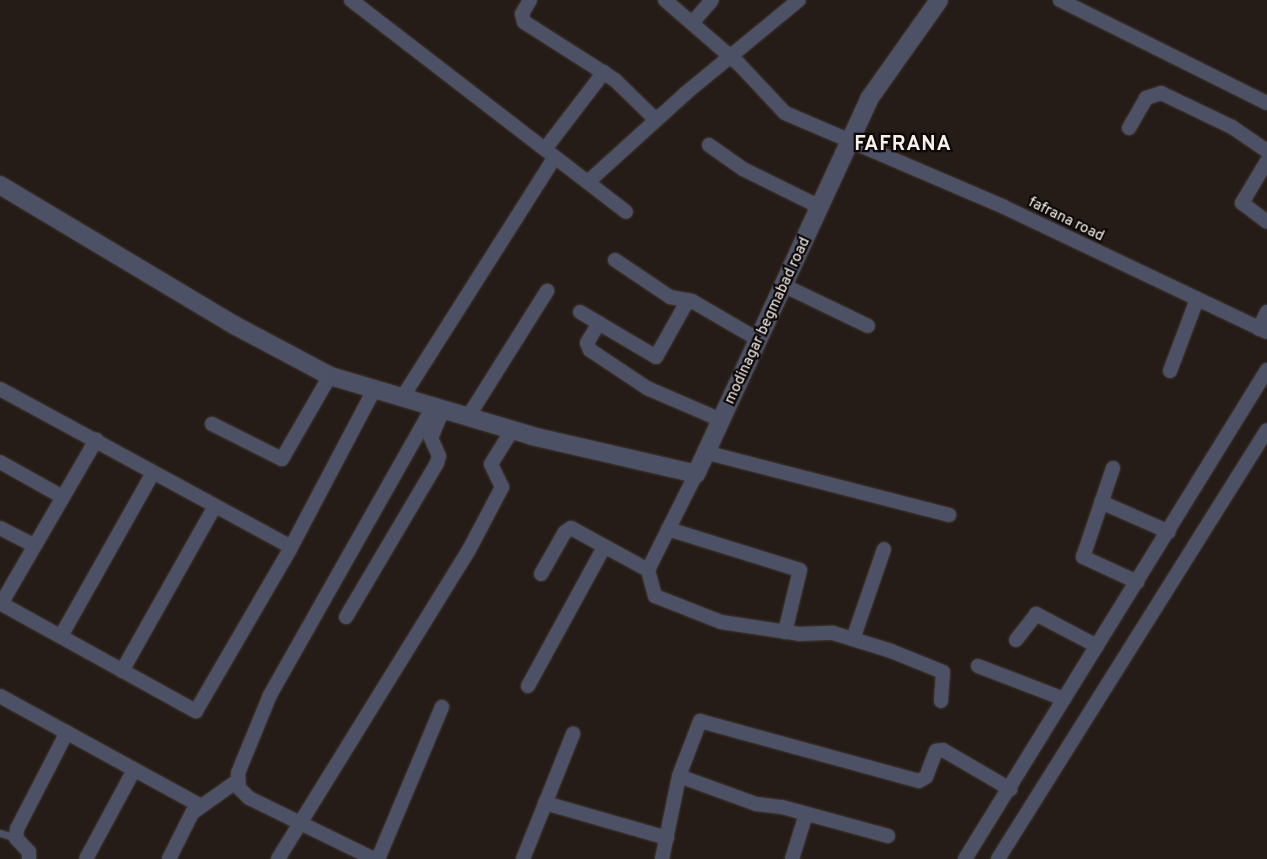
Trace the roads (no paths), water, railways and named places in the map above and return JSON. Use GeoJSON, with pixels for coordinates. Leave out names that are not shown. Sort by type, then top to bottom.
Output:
{"type":"FeatureCollection","features":[{"type":"Feature","properties":{"kind":"street"},"geometry":{"type":"LineString","coordinates":[[351,0],[589,181],[626,212]]}},
{"type":"Feature","properties":{"kind":"street"},"geometry":{"type":"LineString","coordinates":[[530,0],[522,14],[524,22],[604,72],[656,120]]}},
{"type":"Feature","properties":{"kind":"street","name":"fafrana road"},"geometry":{"type":"LineString","coordinates":[[665,0],[730,55],[778,109],[850,139],[1263,330]]}},
{"type":"Feature","properties":{"kind":"street"},"geometry":{"type":"LineString","coordinates":[[692,23],[712,0]]}},
{"type":"Feature","properties":{"kind":"street"},"geometry":{"type":"LineString","coordinates":[[589,181],[730,55],[799,0]]}},
{"type":"Feature","properties":{"kind":"street","name":"modinagar begmabad road"},"geometry":{"type":"LineString","coordinates":[[696,474],[708,454],[721,420],[785,286],[850,139],[877,84],[939,0]]}},
{"type":"Feature","properties":{"kind":"street"},"geometry":{"type":"LineString","coordinates":[[1060,0],[1267,103]]}},
{"type":"Feature","properties":{"kind":"street"},"geometry":{"type":"LineString","coordinates":[[402,398],[550,153],[604,72]]}},
{"type":"Feature","properties":{"kind":"street"},"geometry":{"type":"LineString","coordinates":[[1129,128],[1146,98],[1161,93],[1208,114],[1267,150]]}},
{"type":"Feature","properties":{"kind":"street"},"geometry":{"type":"LineString","coordinates":[[709,145],[743,169],[820,207]]}},
{"type":"Feature","properties":{"kind":"street"},"geometry":{"type":"LineString","coordinates":[[1267,161],[1242,203],[1267,222]]}},
{"type":"Feature","properties":{"kind":"street"},"geometry":{"type":"LineString","coordinates":[[0,185],[236,326],[330,376],[506,428],[696,474],[648,570],[648,584],[661,600],[721,622],[785,632],[853,638],[943,672],[941,701]]}},
{"type":"Feature","properties":{"kind":"street"},"geometry":{"type":"LineString","coordinates":[[615,260],[670,297],[688,300],[759,340]]}},
{"type":"Feature","properties":{"kind":"street"},"geometry":{"type":"LineString","coordinates":[[785,286],[868,326]]}},
{"type":"Feature","properties":{"kind":"street"},"geometry":{"type":"LineString","coordinates":[[468,417],[547,291]]}},
{"type":"Feature","properties":{"kind":"street"},"geometry":{"type":"LineString","coordinates":[[1170,371],[1197,299]]}},
{"type":"Feature","properties":{"kind":"street"},"geometry":{"type":"LineString","coordinates":[[580,312],[659,356],[688,300]]}},
{"type":"Feature","properties":{"kind":"street"},"geometry":{"type":"LineString","coordinates":[[1263,330],[1267,312]]}},
{"type":"Feature","properties":{"kind":"street"},"geometry":{"type":"LineString","coordinates":[[599,323],[587,343],[590,350],[647,388],[721,420]]}},
{"type":"Feature","properties":{"kind":"street"},"geometry":{"type":"LineString","coordinates":[[965,859],[1169,532],[1267,370]]}},
{"type":"Feature","properties":{"kind":"street"},"geometry":{"type":"LineString","coordinates":[[212,424],[282,459],[330,376]]}},
{"type":"Feature","properties":{"kind":"street"},"geometry":{"type":"LineString","coordinates":[[0,390],[96,440],[291,547]]}},
{"type":"Feature","properties":{"kind":"street"},"geometry":{"type":"LineString","coordinates":[[96,440],[1,604],[197,710],[291,547],[374,390]]}},
{"type":"Feature","properties":{"kind":"street"},"geometry":{"type":"LineString","coordinates":[[346,617],[437,463],[439,456],[431,438],[438,409]]}},
{"type":"Feature","properties":{"kind":"street"},"geometry":{"type":"LineString","coordinates":[[374,859],[264,806],[242,793],[237,781],[240,761],[270,695],[438,409]]}},
{"type":"Feature","properties":{"kind":"street"},"geometry":{"type":"LineString","coordinates":[[278,859],[470,548],[502,487],[491,464],[506,428]]}},
{"type":"Feature","properties":{"kind":"street"},"geometry":{"type":"LineString","coordinates":[[998,859],[1267,430]]}},
{"type":"Feature","properties":{"kind":"street"},"geometry":{"type":"LineString","coordinates":[[708,454],[949,515]]}},
{"type":"Feature","properties":{"kind":"street"},"geometry":{"type":"LineString","coordinates":[[0,462],[63,497]]}},
{"type":"Feature","properties":{"kind":"street"},"geometry":{"type":"LineString","coordinates":[[1113,468],[1084,559],[1138,582]]}},
{"type":"Feature","properties":{"kind":"street"},"geometry":{"type":"LineString","coordinates":[[61,636],[153,472]]}},
{"type":"Feature","properties":{"kind":"street"},"geometry":{"type":"LineString","coordinates":[[1101,502],[1169,532]]}},
{"type":"Feature","properties":{"kind":"street"},"geometry":{"type":"LineString","coordinates":[[122,671],[215,506]]}},
{"type":"Feature","properties":{"kind":"street"},"geometry":{"type":"LineString","coordinates":[[0,528],[35,546]]}},
{"type":"Feature","properties":{"kind":"street"},"geometry":{"type":"LineString","coordinates":[[541,574],[569,528],[648,570]]}},
{"type":"Feature","properties":{"kind":"street"},"geometry":{"type":"LineString","coordinates":[[668,529],[800,570],[785,632]]}},
{"type":"Feature","properties":{"kind":"street"},"geometry":{"type":"LineString","coordinates":[[528,686],[604,547]]}},
{"type":"Feature","properties":{"kind":"street"},"geometry":{"type":"LineString","coordinates":[[853,638],[884,549]]}},
{"type":"Feature","properties":{"kind":"street"},"geometry":{"type":"LineString","coordinates":[[1016,640],[1036,614],[1097,646]]}},
{"type":"Feature","properties":{"kind":"street"},"geometry":{"type":"LineString","coordinates":[[978,666],[1064,699]]}},
{"type":"Feature","properties":{"kind":"street"},"geometry":{"type":"LineString","coordinates":[[0,696],[199,805]]}},
{"type":"Feature","properties":{"kind":"street"},"geometry":{"type":"LineString","coordinates":[[378,859],[442,707]]}},
{"type":"Feature","properties":{"kind":"street"},"geometry":{"type":"LineString","coordinates":[[662,859],[679,776],[694,729],[706,721],[919,781],[926,778],[936,750],[943,750],[1010,789]]}},
{"type":"Feature","properties":{"kind":"street"},"geometry":{"type":"LineString","coordinates":[[30,859],[29,852],[16,838],[67,732]]}},
{"type":"Feature","properties":{"kind":"street"},"geometry":{"type":"LineString","coordinates":[[523,859],[573,734]]}},
{"type":"Feature","properties":{"kind":"street"},"geometry":{"type":"LineString","coordinates":[[86,859],[134,770]]}},
{"type":"Feature","properties":{"kind":"street"},"geometry":{"type":"LineString","coordinates":[[679,776],[756,804],[806,814],[888,836]]}},
{"type":"Feature","properties":{"kind":"street"},"geometry":{"type":"LineString","coordinates":[[169,859],[199,805],[237,781]]}},
{"type":"Feature","properties":{"kind":"street"},"geometry":{"type":"LineString","coordinates":[[545,803],[667,838]]}},
{"type":"Feature","properties":{"kind":"street"},"geometry":{"type":"LineString","coordinates":[[792,859],[806,814]]}},
{"type":"Feature","properties":{"kind":"lane"},"geometry":{"type":"LineString","coordinates":[[0,833],[16,838]]}},
{"type":"Feature","properties":{"kind":"district","name":"FAFRANA"},"geometry":{"type":"Point","coordinates":[903,145]}}]}
